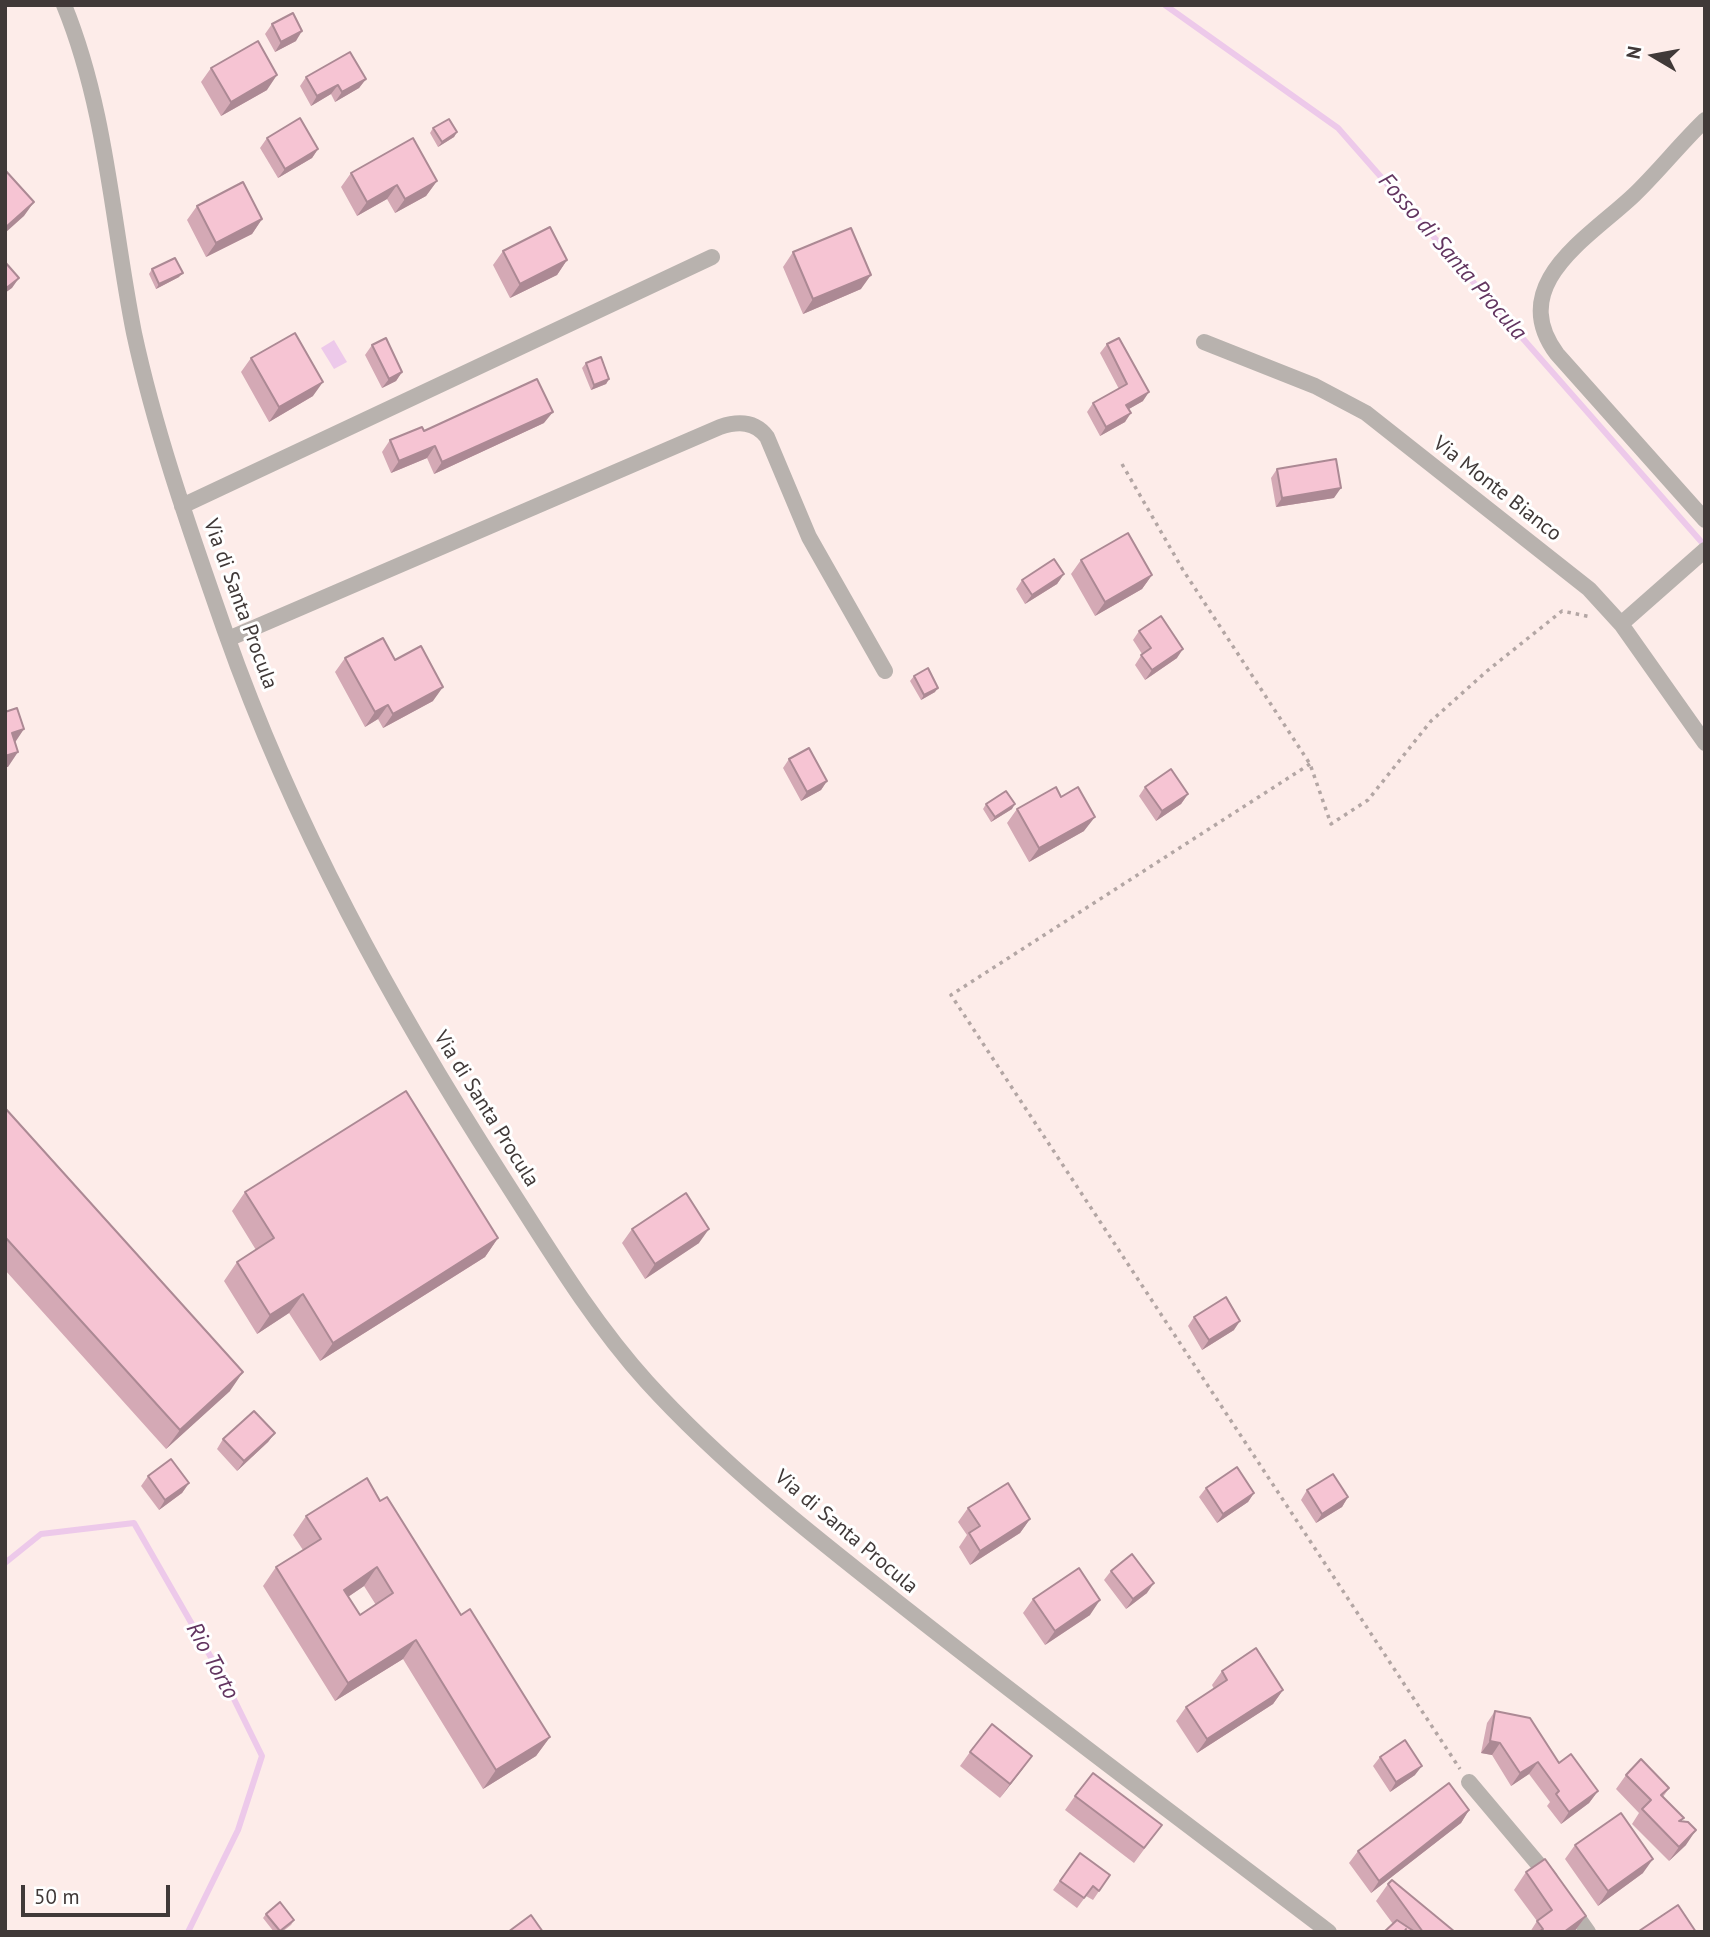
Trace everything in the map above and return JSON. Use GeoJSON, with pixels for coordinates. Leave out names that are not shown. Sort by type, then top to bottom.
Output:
{"type":"FeatureCollection","features":[{"type":"Feature","properties":{"kind":"street","name":"Via di Santa Procula"},"geometry":{"type":"LineString","coordinates":[[64,5],[96,106],[135,337],[157,428],[228,639],[314,844],[388,988],[536,1229],[643,1377],[712,1446],[846,1560],[1329,1932]]}},
{"type":"Feature","properties":{"kind":"street"},"geometry":{"type":"LineString","coordinates":[[1705,120],[1648,181],[1555,268],[1545,288],[1540,308],[1543,329],[1557,354],[1705,520]]}},
{"type":"Feature","properties":{"kind":"street"},"geometry":{"type":"LineString","coordinates":[[182,506],[712,257]]}},
{"type":"Feature","properties":{"kind":"street","name":"Via Monte Bianco"},"geometry":{"type":"LineString","coordinates":[[1203,342],[1322,389],[1366,413],[1590,589],[1621,624],[1705,743]]}},
{"type":"Feature","properties":{"kind":"street"},"geometry":{"type":"LineString","coordinates":[[228,639],[720,427],[742,422],[757,427],[767,437],[809,537],[885,671]]}},
{"type":"Feature","properties":{"kind":"street"},"geometry":{"type":"LineString","coordinates":[[1621,624],[1705,550]]}},
{"type":"Feature","properties":{"kind":"street"},"geometry":{"type":"LineString","coordinates":[[1469,1782],[1549,1877],[1588,1932]]}},
{"type":"Feature","properties":{"kind":"path"},"geometry":{"type":"LineString","coordinates":[[1122,464],[1183,570],[1310,764],[1331,824],[1368,800],[1431,721],[1562,611],[1621,624]]}},
{"type":"Feature","properties":{"kind":"path"},"geometry":{"type":"LineString","coordinates":[[1310,764],[951,995],[1469,1782]]}},
{"type":"Feature","properties":{"kind":"shaded area"},"geometry":{"type":"Polygon","coordinates":[[[334,340],[347,362],[334,369],[321,348],[334,340]]]}},
{"type":"Feature","properties":{"kind":"building"},"geometry":{"type":"Polygon","coordinates":[[[293,13],[302,31],[281,42],[272,24],[293,13]]]}},
{"type":"Feature","properties":{"kind":"building"},"geometry":{"type":"Polygon","coordinates":[[[258,41],[277,75],[231,102],[211,68],[258,41]]]}},
{"type":"Feature","properties":{"kind":"building"},"geometry":{"type":"Polygon","coordinates":[[[350,52],[366,79],[342,92],[338,85],[317,96],[306,77],[350,52]]]}},
{"type":"Feature","properties":{"kind":"building"},"geometry":{"type":"Polygon","coordinates":[[[300,118],[318,149],[285,169],[267,138],[300,118]]]}},
{"type":"Feature","properties":{"kind":"building"},"geometry":{"type":"Polygon","coordinates":[[[449,119],[457,132],[442,142],[433,128],[449,119]]]}},
{"type":"Feature","properties":{"kind":"building"},"geometry":{"type":"Polygon","coordinates":[[[413,138],[437,181],[405,199],[397,185],[367,202],[351,173],[413,138]]]}},
{"type":"Feature","properties":{"kind":"building"},"geometry":{"type":"Polygon","coordinates":[[[5,170],[34,202],[6,227],[5,225],[5,170]]]}},
{"type":"Feature","properties":{"kind":"building"},"geometry":{"type":"Polygon","coordinates":[[[243,182],[262,219],[216,243],[197,206],[243,182]]]}},
{"type":"Feature","properties":{"kind":"building"},"geometry":{"type":"Polygon","coordinates":[[[550,227],[567,260],[520,284],[503,251],[550,227]]]}},
{"type":"Feature","properties":{"kind":"building"},"geometry":{"type":"Polygon","coordinates":[[[851,228],[871,275],[813,299],[793,252],[851,228]]]}},
{"type":"Feature","properties":{"kind":"building"},"geometry":{"type":"Polygon","coordinates":[[[175,258],[183,273],[159,284],[152,269],[175,258]]]}},
{"type":"Feature","properties":{"kind":"building"},"geometry":{"type":"Polygon","coordinates":[[[5,262],[19,278],[5,289],[5,262]]]}},
{"type":"Feature","properties":{"kind":"building"},"geometry":{"type":"Polygon","coordinates":[[[295,333],[323,382],[279,407],[251,358],[295,333]]]}},
{"type":"Feature","properties":{"kind":"building"},"geometry":{"type":"Polygon","coordinates":[[[386,338],[402,372],[389,379],[372,345],[386,338]]]}},
{"type":"Feature","properties":{"kind":"building"},"geometry":{"type":"Polygon","coordinates":[[[1119,338],[1149,392],[1126,405],[1131,413],[1106,427],[1093,403],[1127,384],[1107,344],[1119,338]]]}},
{"type":"Feature","properties":{"kind":"building"},"geometry":{"type":"Polygon","coordinates":[[[601,357],[609,379],[594,385],[586,363],[601,357]]]}},
{"type":"Feature","properties":{"kind":"building"},"geometry":{"type":"Polygon","coordinates":[[[537,379],[553,412],[442,462],[435,446],[399,461],[390,440],[422,427],[424,431],[537,379]]]}},
{"type":"Feature","properties":{"kind":"building"},"geometry":{"type":"Polygon","coordinates":[[[1336,459],[1341,488],[1282,498],[1277,469],[1336,459]]]}},
{"type":"Feature","properties":{"kind":"building"},"geometry":{"type":"Polygon","coordinates":[[[1128,533],[1152,575],[1105,602],[1081,560],[1128,533]]]}},
{"type":"Feature","properties":{"kind":"building"},"geometry":{"type":"Polygon","coordinates":[[[1054,559],[1064,574],[1032,595],[1022,580],[1054,559]]]}},
{"type":"Feature","properties":{"kind":"building"},"geometry":{"type":"Polygon","coordinates":[[[1161,616],[1183,649],[1152,670],[1141,655],[1151,648],[1139,631],[1161,616]]]}},
{"type":"Feature","properties":{"kind":"building"},"geometry":{"type":"Polygon","coordinates":[[[383,638],[395,660],[421,646],[443,687],[393,714],[388,705],[375,712],[345,658],[383,638]]]}},
{"type":"Feature","properties":{"kind":"building"},"geometry":{"type":"Polygon","coordinates":[[[928,668],[938,688],[924,695],[914,676],[928,668]]]}},
{"type":"Feature","properties":{"kind":"building"},"geometry":{"type":"Polygon","coordinates":[[[17,708],[24,729],[12,733],[18,752],[5,756],[5,712],[17,708]]]}},
{"type":"Feature","properties":{"kind":"building"},"geometry":{"type":"Polygon","coordinates":[[[809,748],[827,781],[807,792],[789,759],[809,748]]]}},
{"type":"Feature","properties":{"kind":"building"},"geometry":{"type":"Polygon","coordinates":[[[1171,769],[1188,794],[1162,811],[1145,787],[1171,769]]]}},
{"type":"Feature","properties":{"kind":"building"},"geometry":{"type":"Polygon","coordinates":[[[1056,787],[1061,797],[1078,787],[1095,817],[1039,848],[1017,809],[1056,787]]]}},
{"type":"Feature","properties":{"kind":"building"},"geometry":{"type":"Polygon","coordinates":[[[1006,791],[1015,804],[995,817],[986,804],[1006,791]]]}},
{"type":"Feature","properties":{"kind":"building"},"geometry":{"type":"Polygon","coordinates":[[[406,1091],[498,1238],[333,1343],[303,1294],[270,1315],[237,1262],[274,1238],[245,1192],[406,1091]]]}},
{"type":"Feature","properties":{"kind":"building"},"geometry":{"type":"Polygon","coordinates":[[[5,1108],[243,1372],[180,1430],[5,1237],[5,1108]]]}},
{"type":"Feature","properties":{"kind":"building"},"geometry":{"type":"Polygon","coordinates":[[[686,1193],[709,1229],[655,1264],[632,1229],[686,1193]]]}},
{"type":"Feature","properties":{"kind":"building"},"geometry":{"type":"Polygon","coordinates":[[[1226,1297],[1240,1321],[1209,1340],[1194,1317],[1226,1297]]]}},
{"type":"Feature","properties":{"kind":"building"},"geometry":{"type":"Polygon","coordinates":[[[254,1411],[275,1433],[244,1461],[223,1439],[254,1411]]]}},
{"type":"Feature","properties":{"kind":"building"},"geometry":{"type":"Polygon","coordinates":[[[171,1459],[189,1483],[165,1500],[148,1476],[171,1459]]]}},
{"type":"Feature","properties":{"kind":"building"},"geometry":{"type":"Polygon","coordinates":[[[1237,1467],[1254,1493],[1223,1514],[1206,1488],[1237,1467]]]}},
{"type":"Feature","properties":{"kind":"building"},"geometry":{"type":"Polygon","coordinates":[[[1333,1474],[1348,1497],[1322,1514],[1307,1490],[1333,1474]]]}},
{"type":"Feature","properties":{"kind":"building"},"geometry":{"type":"Polygon","coordinates":[[[367,1478],[380,1501],[387,1497],[461,1615],[470,1609],[550,1737],[496,1770],[416,1640],[348,1683],[276,1567],[321,1539],[306,1516],[367,1478]],[[377,1567],[344,1590],[360,1615],[393,1593],[377,1567]]]}},
{"type":"Feature","properties":{"kind":"building"},"geometry":{"type":"Polygon","coordinates":[[[1008,1483],[1030,1519],[980,1551],[969,1533],[980,1526],[968,1508],[1008,1483]]]}},
{"type":"Feature","properties":{"kind":"building"},"geometry":{"type":"Polygon","coordinates":[[[1132,1554],[1154,1583],[1133,1599],[1111,1571],[1132,1554]]]}},
{"type":"Feature","properties":{"kind":"building"},"geometry":{"type":"Polygon","coordinates":[[[1079,1568],[1100,1600],[1055,1631],[1033,1599],[1079,1568]]]}},
{"type":"Feature","properties":{"kind":"building"},"geometry":{"type":"Polygon","coordinates":[[[1256,1648],[1283,1690],[1207,1739],[1186,1707],[1227,1680],[1222,1671],[1256,1648]]]}},
{"type":"Feature","properties":{"kind":"building"},"geometry":{"type":"Polygon","coordinates":[[[1495,1711],[1530,1718],[1559,1763],[1571,1754],[1598,1791],[1569,1812],[1556,1794],[1559,1791],[1538,1762],[1520,1773],[1500,1743],[1490,1741],[1495,1711]]]}},
{"type":"Feature","properties":{"kind":"building"},"geometry":{"type":"Polygon","coordinates":[[[992,1724],[1032,1756],[1010,1784],[970,1752],[992,1724]]]}},
{"type":"Feature","properties":{"kind":"building"},"geometry":{"type":"Polygon","coordinates":[[[1405,1740],[1422,1766],[1396,1782],[1380,1757],[1405,1740]]]}},
{"type":"Feature","properties":{"kind":"building"},"geometry":{"type":"Polygon","coordinates":[[[1641,1759],[1669,1788],[1661,1795],[1684,1818],[1679,1821],[1688,1822],[1696,1830],[1679,1847],[1642,1809],[1651,1800],[1626,1775],[1641,1759]]]}},
{"type":"Feature","properties":{"kind":"building"},"geometry":{"type":"Polygon","coordinates":[[[1093,1773],[1162,1825],[1144,1848],[1075,1796],[1093,1773]]]}},
{"type":"Feature","properties":{"kind":"building"},"geometry":{"type":"Polygon","coordinates":[[[1449,1783],[1469,1810],[1379,1881],[1358,1851],[1449,1783]]]}},
{"type":"Feature","properties":{"kind":"building"},"geometry":{"type":"Polygon","coordinates":[[[1621,1813],[1653,1859],[1608,1891],[1575,1845],[1621,1813]]]}},
{"type":"Feature","properties":{"kind":"building"},"geometry":{"type":"Polygon","coordinates":[[[1080,1853],[1110,1875],[1099,1891],[1093,1886],[1084,1898],[1060,1881],[1080,1853]]]}},
{"type":"Feature","properties":{"kind":"building"},"geometry":{"type":"Polygon","coordinates":[[[1545,1859],[1586,1916],[1564,1932],[1539,1932],[1543,1929],[1537,1921],[1552,1910],[1526,1872],[1545,1859]]]}},
{"type":"Feature","properties":{"kind":"building"},"geometry":{"type":"Polygon","coordinates":[[[1392,1880],[1455,1932],[1423,1932],[1388,1884],[1392,1880]]]}},
{"type":"Feature","properties":{"kind":"building"},"geometry":{"type":"Polygon","coordinates":[[[280,1902],[294,1920],[280,1931],[266,1914],[280,1902]]]}},
{"type":"Feature","properties":{"kind":"building"},"geometry":{"type":"Polygon","coordinates":[[[1678,1905],[1696,1932],[1639,1932],[1639,1931],[1678,1905]]]}},
{"type":"Feature","properties":{"kind":"building"},"geometry":{"type":"Polygon","coordinates":[[[531,1915],[543,1932],[508,1932],[531,1915]]]}},
{"type":"Feature","properties":{"kind":"building"},"geometry":{"type":"Polygon","coordinates":[[[1397,1920],[1415,1932],[1384,1932],[1397,1920]]]}},
{"type":"Feature","properties":{"kind":"waterway","name":"Fosso di Santa Procula"},"geometry":{"type":"LineString","coordinates":[[1165,5],[1338,128],[1705,546]]}},
{"type":"Feature","properties":{"kind":"waterway","name":"Rio Torto"},"geometry":{"type":"LineString","coordinates":[[5,1563],[41,1534],[134,1523],[228,1687],[262,1756],[238,1830],[188,1932]]}}]}
